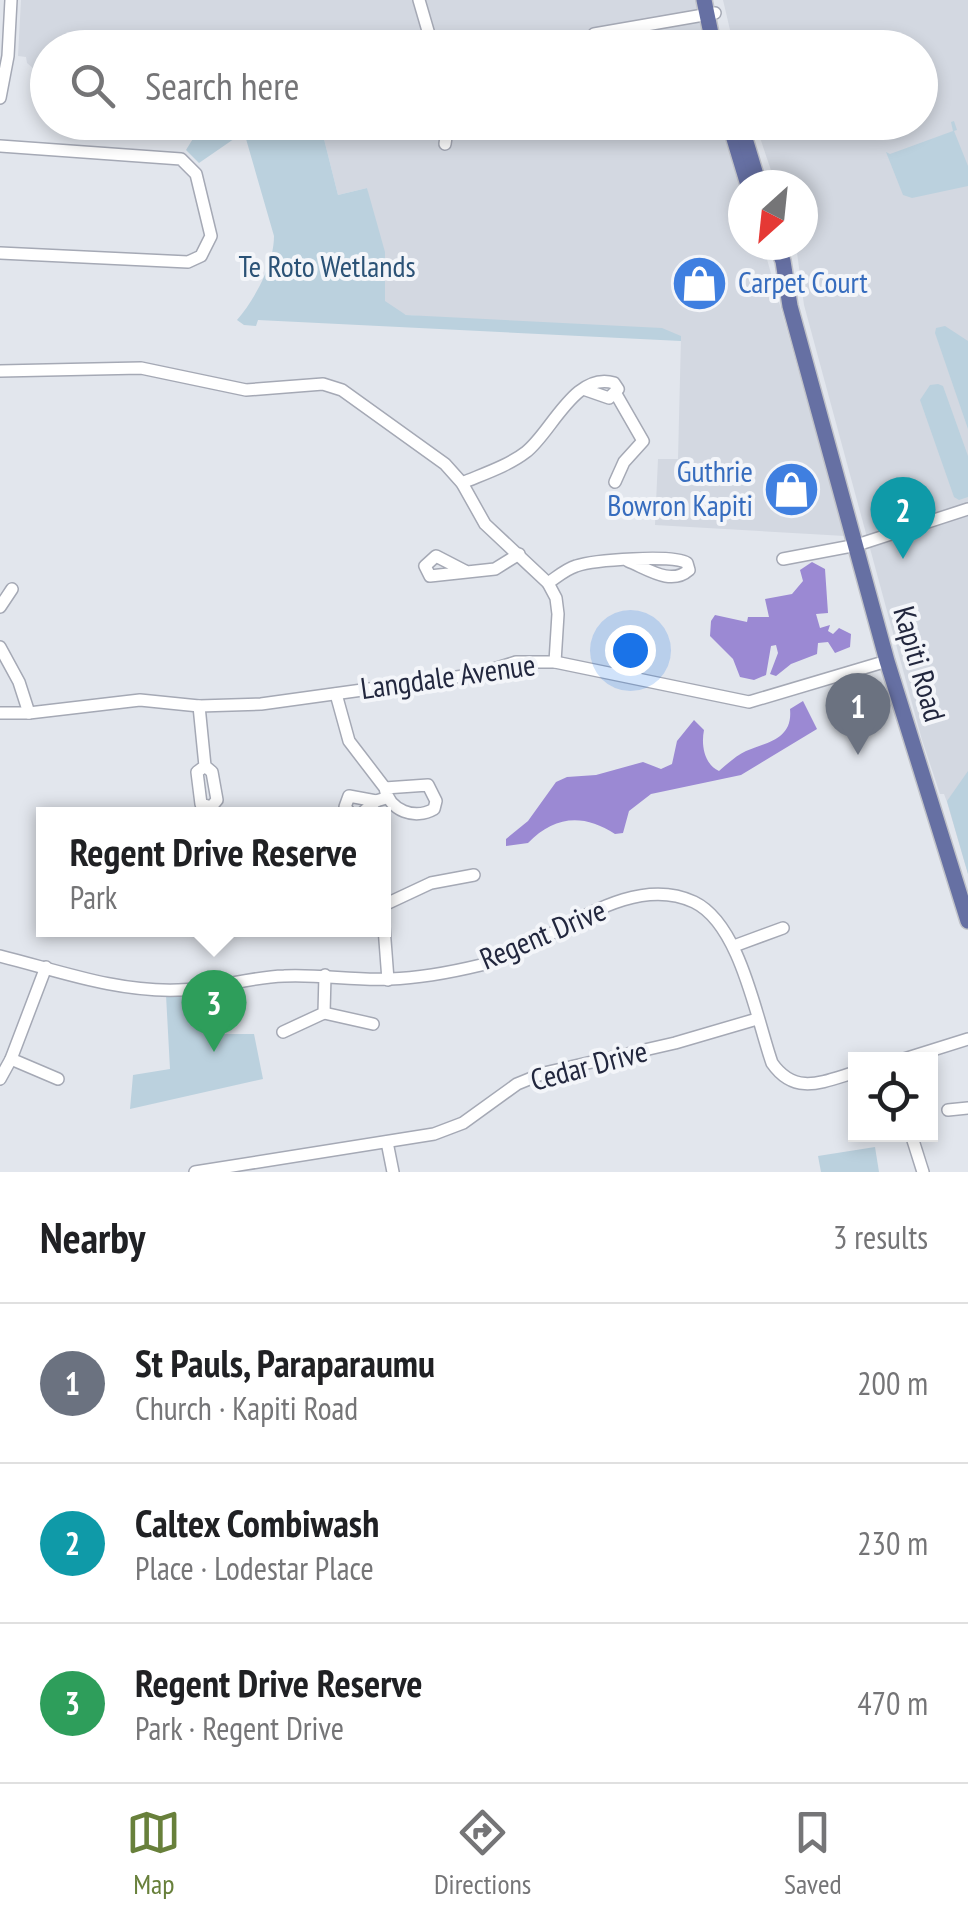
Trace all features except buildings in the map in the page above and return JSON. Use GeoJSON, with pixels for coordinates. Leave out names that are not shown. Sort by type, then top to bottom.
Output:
{"type":"FeatureCollection","features":[{"type":"Feature","properties":{"kind":"main road"},"geometry":{"type":"LineString","coordinates":[[734,140],[743,170]]}},
{"type":"Feature","properties":{"kind":"main road"},"geometry":{"type":"LineString","coordinates":[[745,140],[754,170]]}},
{"type":"Feature","properties":{"kind":"main road","name":"Kapiti Road"},"geometry":{"type":"LineString","coordinates":[[783,260],[790,306],[887,660],[968,920]]}},
{"type":"Feature","properties":{"kind":"street"},"geometry":{"type":"LineString","coordinates":[[0,98],[8,56],[11,0]]}},
{"type":"Feature","properties":{"kind":"street"},"geometry":{"type":"LineString","coordinates":[[419,0],[428,30]]}},
{"type":"Feature","properties":{"kind":"street"},"geometry":{"type":"LineString","coordinates":[[611,30],[710,7]]}},
{"type":"Feature","properties":{"kind":"street"},"geometry":{"type":"LineString","coordinates":[[445,144],[446,140]]}},
{"type":"Feature","properties":{"kind":"street"},"geometry":{"type":"LineString","coordinates":[[0,146],[181,158],[196,174],[211,236],[201,256],[188,262],[0,254]]}},
{"type":"Feature","properties":{"kind":"street"},"geometry":{"type":"LineString","coordinates":[[0,371],[142,368],[246,390],[332,386],[352,396],[445,464],[462,483],[485,524],[548,582],[558,614],[556,662]]}},
{"type":"Feature","properties":{"kind":"street"},"geometry":{"type":"LineString","coordinates":[[462,483],[525,453],[570,399],[586,390],[609,398],[616,394],[643,440],[624,462],[614,482]]}},
{"type":"Feature","properties":{"kind":"street"},"geometry":{"type":"LineString","coordinates":[[783,559],[857,545],[968,509]]}},
{"type":"Feature","properties":{"kind":"street"},"geometry":{"type":"LineString","coordinates":[[465,570],[495,569],[519,554]]}},
{"type":"Feature","properties":{"kind":"street"},"geometry":{"type":"LineString","coordinates":[[548,582],[578,565],[628,561]]}},
{"type":"Feature","properties":{"kind":"street"},"geometry":{"type":"LineString","coordinates":[[0,607],[12,588]]}},
{"type":"Feature","properties":{"kind":"street"},"geometry":{"type":"LineString","coordinates":[[0,647],[20,682],[29,713]]}},
{"type":"Feature","properties":{"kind":"street","name":"Langdale Avenue"},"geometry":{"type":"LineString","coordinates":[[0,713],[140,700],[199,706],[261,704],[478,674],[516,662],[556,662],[749,702],[887,660]]}},
{"type":"Feature","properties":{"kind":"street"},"geometry":{"type":"LineString","coordinates":[[336,694],[349,741],[383,796]]}},
{"type":"Feature","properties":{"kind":"street"},"geometry":{"type":"LineString","coordinates":[[199,706],[205,766]]}},
{"type":"Feature","properties":{"kind":"street"},"geometry":{"type":"LineString","coordinates":[[345,807],[349,796],[383,796]]}},
{"type":"Feature","properties":{"kind":"street"},"geometry":{"type":"LineString","coordinates":[[370,807],[383,796]]}},
{"type":"Feature","properties":{"kind":"street"},"geometry":{"type":"LineString","coordinates":[[391,902],[421,886],[474,874]]}},
{"type":"Feature","properties":{"kind":"street","name":"Regent Drive"},"geometry":{"type":"LineString","coordinates":[[0,956],[78,978],[157,990],[184,990],[280,976],[388,980],[484,964],[525,949],[581,916],[653,896],[693,902],[706,911],[734,946],[756,1019],[772,1063],[781,1076],[811,1084],[848,1074]]}},
{"type":"Feature","properties":{"kind":"street"},"geometry":{"type":"LineString","coordinates":[[734,946],[783,928]]}},
{"type":"Feature","properties":{"kind":"street"},"geometry":{"type":"LineString","coordinates":[[385,937],[388,980]]}},
{"type":"Feature","properties":{"kind":"street"},"geometry":{"type":"LineString","coordinates":[[0,1079],[46,968]]}},
{"type":"Feature","properties":{"kind":"street"},"geometry":{"type":"LineString","coordinates":[[324,1013],[325,975]]}},
{"type":"Feature","properties":{"kind":"street"},"geometry":{"type":"LineString","coordinates":[[282,1032],[324,1013],[372,1024]]}},
{"type":"Feature","properties":{"kind":"street","name":"Cedar Drive"},"geometry":{"type":"LineString","coordinates":[[195,1172],[449,1130],[517,1084],[544,1074],[675,1044],[756,1019]]}},
{"type":"Feature","properties":{"kind":"street"},"geometry":{"type":"LineString","coordinates":[[927,1052],[968,1039]]}},
{"type":"Feature","properties":{"kind":"street"},"geometry":{"type":"LineString","coordinates":[[11,1059],[58,1079]]}},
{"type":"Feature","properties":{"kind":"street"},"geometry":{"type":"LineString","coordinates":[[948,1110],[968,1108]]}},
{"type":"Feature","properties":{"kind":"street"},"geometry":{"type":"LineString","coordinates":[[388,1142],[393,1172]]}},
{"type":"Feature","properties":{"kind":"street"},"geometry":{"type":"LineString","coordinates":[[914,1142],[923,1172]]}},
{"type":"Feature","properties":{"kind":"shaded area"},"geometry":{"type":"Polygon","coordinates":[[[21,0],[697,0],[704,30],[30,30],[30,66],[26,57],[18,56],[21,0]]]}},
{"type":"Feature","properties":{"kind":"shaded area"},"geometry":{"type":"Polygon","coordinates":[[[723,0],[968,0],[968,874],[947,802],[944,794],[940,794],[922,740],[804,305],[798,260],[818,260],[818,170],[771,170],[761,140],[938,140],[938,30],[730,30],[723,0]]]}},
{"type":"Feature","properties":{"kind":"shaded area"},"geometry":{"type":"Polygon","coordinates":[[[324,140],[732,140],[739,170],[728,170],[728,260],[767,260],[845,536],[655,525],[658,459],[678,459],[681,337],[406,315],[393,309],[385,302],[367,188],[338,195],[324,140]]]}},
{"type":"Feature","properties":{"kind":"shaded area"},"geometry":{"type":"Polygon","coordinates":[[[812,562],[825,569],[828,613],[816,614],[820,628],[830,625],[828,631],[833,634],[839,628],[851,634],[850,647],[835,653],[828,642],[818,643],[817,654],[791,664],[776,676],[770,674],[778,653],[776,645],[771,646],[766,675],[754,680],[740,677],[733,659],[710,636],[711,621],[715,615],[747,622],[748,617],[769,617],[765,599],[792,594],[803,581],[800,570],[812,562]]]}},
{"type":"Feature","properties":{"kind":"shaded area"},"geometry":{"type":"Polygon","coordinates":[[[803,701],[817,729],[741,775],[651,794],[629,811],[623,833],[569,820],[548,827],[528,843],[506,846],[506,839],[528,821],[556,782],[643,762],[661,769],[672,764],[677,741],[694,720],[704,730],[707,759],[719,771],[743,753],[783,733],[790,709],[803,701]]]}},
{"type":"Feature","properties":{"kind":"green space"},"geometry":{"type":"Polygon","coordinates":[[[954,121],[968,166],[968,186],[912,198],[903,195],[886,152],[938,140],[938,136],[953,131],[954,121]]]}},
{"type":"Feature","properties":{"kind":"green space","name":"Te Roto Wetlands"},"geometry":{"type":"Polygon","coordinates":[[[192,140],[232,140],[199,163],[186,150],[192,140]]]}},
{"type":"Feature","properties":{"kind":"green space","name":"Te Roto Wetlands"},"geometry":{"type":"Polygon","coordinates":[[[246,140],[324,140],[338,195],[367,188],[385,252],[385,301],[406,315],[662,328],[681,336],[681,341],[258,320],[256,326],[244,325],[237,320],[262,281],[274,236],[246,140]]]}},
{"type":"Feature","properties":{"kind":"green space"},"geometry":{"type":"Polygon","coordinates":[[[945,326],[968,341],[968,429],[935,333],[936,328],[945,326]]]}},
{"type":"Feature","properties":{"kind":"green space"},"geometry":{"type":"Polygon","coordinates":[[[930,385],[943,386],[968,456],[968,497],[959,500],[954,497],[920,400],[930,385]]]}},
{"type":"Feature","properties":{"kind":"green space"},"geometry":{"type":"Polygon","coordinates":[[[968,771],[968,874],[947,801],[968,771]]]}},
{"type":"Feature","properties":{"kind":"green space"},"geometry":{"type":"Polygon","coordinates":[[[218,990],[224,1034],[254,1034],[263,1079],[130,1109],[133,1075],[170,1069],[166,995],[218,990]]]}},
{"type":"Feature","properties":{"kind":"green space"},"geometry":{"type":"Polygon","coordinates":[[[875,1147],[879,1172],[821,1172],[818,1156],[875,1147]]]}},
{"type":"Feature","properties":{"kind":"place","name":"Carpet Court"},"geometry":{"type":"Point","coordinates":[699,283]}},
{"type":"Feature","properties":{"kind":"place","name":"Guthrie Bowron Kapiti"},"geometry":{"type":"Point","coordinates":[792,489]}},
{"type":"Feature","properties":{"kind":"place","name":"Caltex Combiwash"},"geometry":{"type":"Point","coordinates":[903,559]}},
{"type":"Feature","properties":{"kind":"place","name":"St Pauls, Paraparaumu"},"geometry":{"type":"Point","coordinates":[858,755]}},
{"type":"Feature","properties":{"kind":"place","name":"Regent Drive Reserve"},"geometry":{"type":"Point","coordinates":[214,1052]}}]}
